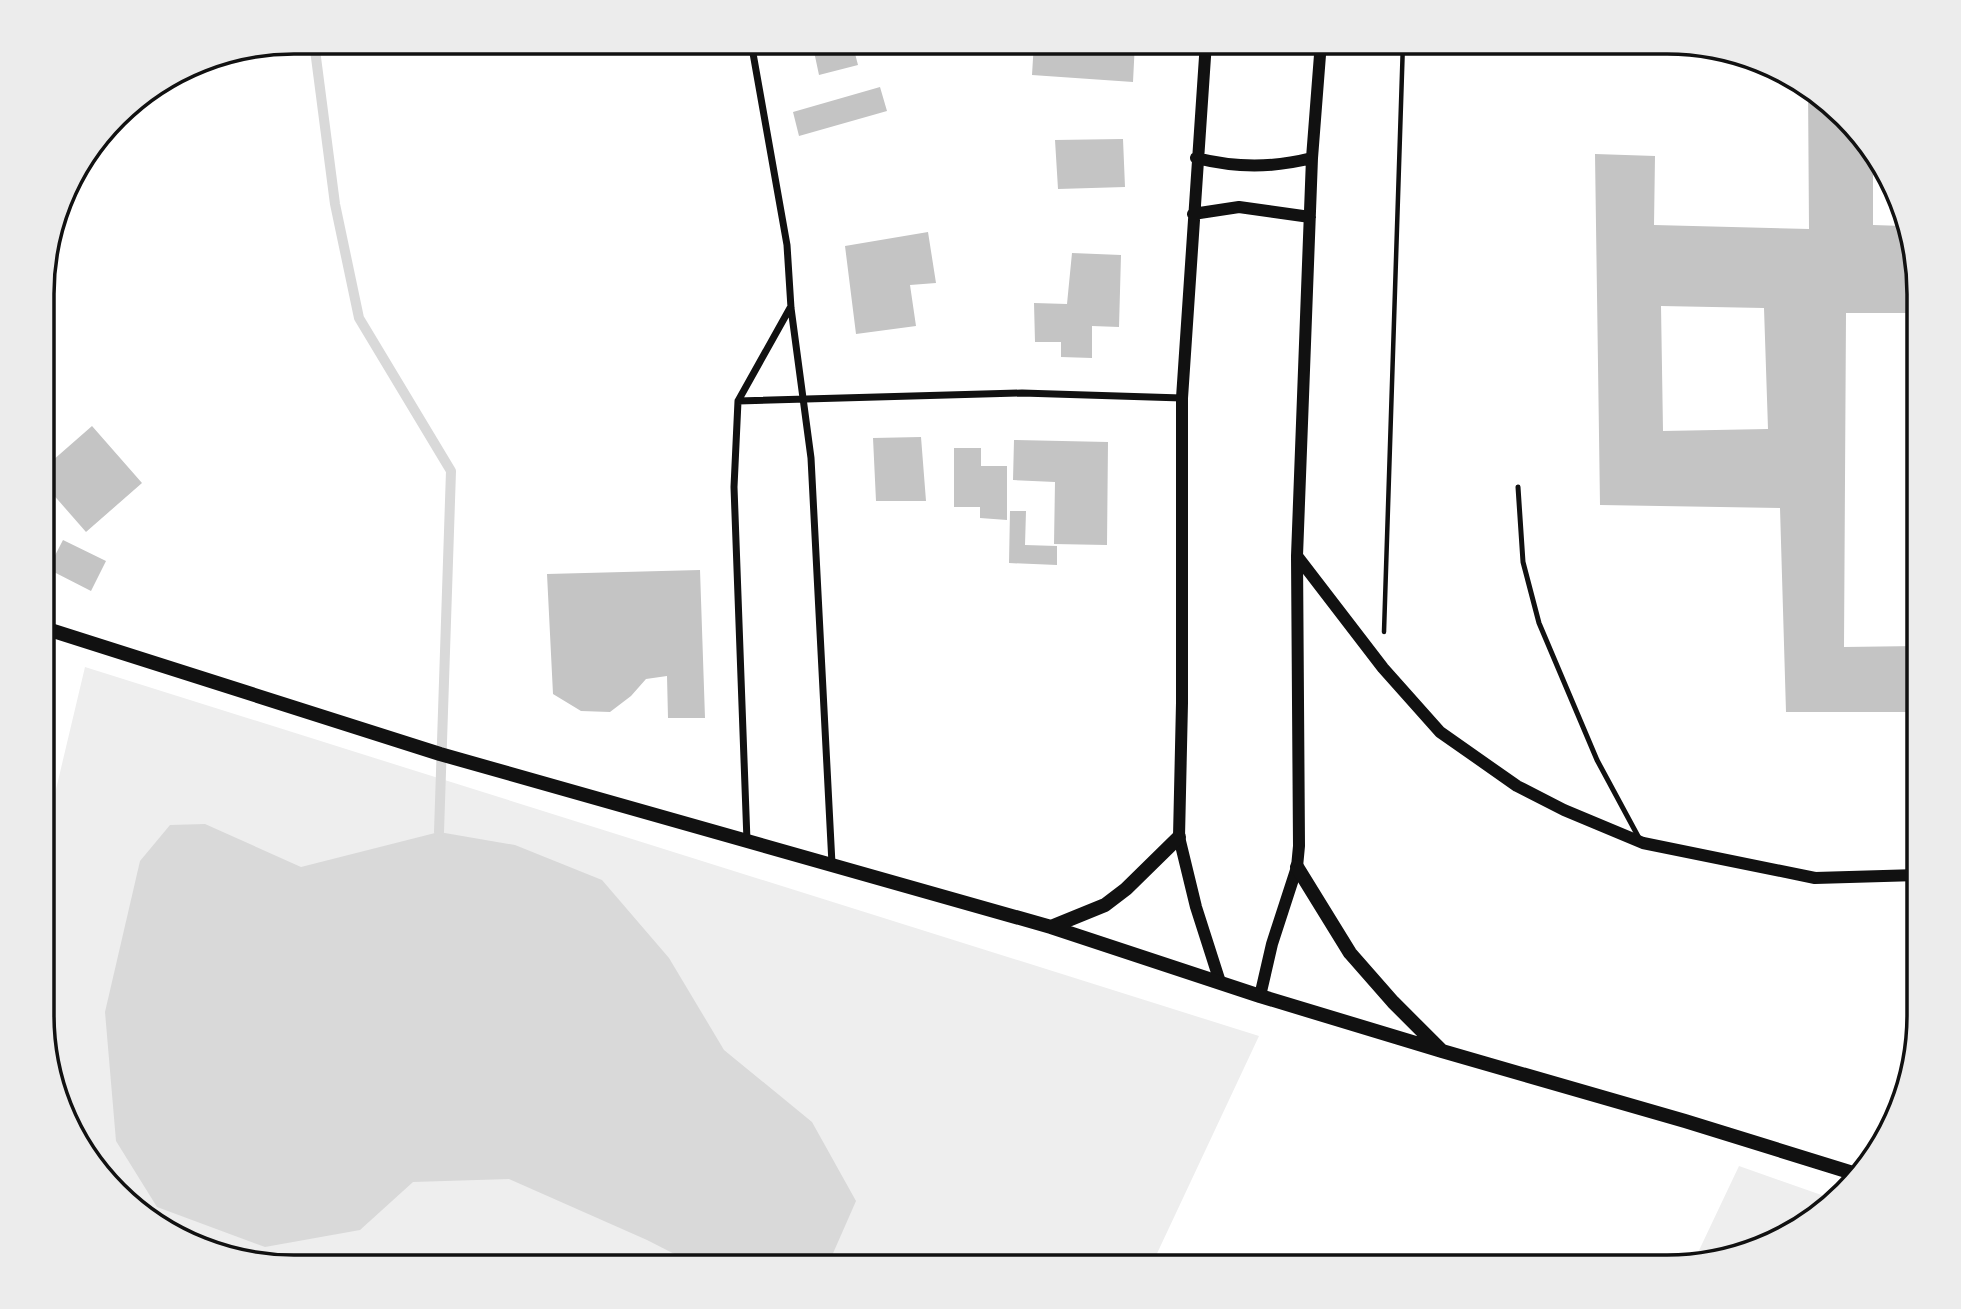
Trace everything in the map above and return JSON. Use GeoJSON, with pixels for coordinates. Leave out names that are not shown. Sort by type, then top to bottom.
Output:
{"type":"FeatureCollection","features":[{"type":"Feature","properties":{"kind":"main road"},"geometry":{"type":"LineString","coordinates":[[54,631],[440,754],[1051,927],[1260,996],[1848,1172]]}},
{"type":"Feature","properties":{"kind":"main road"},"geometry":{"type":"LineString","coordinates":[[1051,927],[1105,905],[1126,889],[1179,837]]}},
{"type":"Feature","properties":{"kind":"main road"},"geometry":{"type":"LineString","coordinates":[[1297,867],[1350,953],[1392,1002],[1443,1051]]}},
{"type":"Feature","properties":{"kind":"street"},"geometry":{"type":"LineString","coordinates":[[1205,54],[1182,398],[1179,837],[1198,917],[1220,982]]}},
{"type":"Feature","properties":{"kind":"street"},"geometry":{"type":"LineString","coordinates":[[1260,996],[1272,944],[1297,867],[1297,556],[1312,158],[1320,54]]}},
{"type":"Feature","properties":{"kind":"street"},"geometry":{"type":"LineString","coordinates":[[753,55],[787,245],[790,308],[811,458],[832,864]]}},
{"type":"Feature","properties":{"kind":"street"},"geometry":{"type":"LineString","coordinates":[[1196,158],[1226,165],[1255,167],[1284,165],[1312,158]]}},
{"type":"Feature","properties":{"kind":"street"},"geometry":{"type":"LineString","coordinates":[[1193,214],[1239,207],[1310,217]]}},
{"type":"Feature","properties":{"kind":"street"},"geometry":{"type":"LineString","coordinates":[[747,841],[734,487],[738,401],[790,308]]}},
{"type":"Feature","properties":{"kind":"street"},"geometry":{"type":"LineString","coordinates":[[738,401],[1022,393],[1182,398]]}},
{"type":"Feature","properties":{"kind":"street"},"geometry":{"type":"LineString","coordinates":[[1297,556],[1383,668],[1440,732],[1517,786],[1563,810],[1643,844],[1815,878],[1906,875]]}},
{"type":"Feature","properties":{"kind":"lane"},"geometry":{"type":"LineString","coordinates":[[1518,486],[1523,562],[1539,623],[1597,760],[1643,844]]}},
{"type":"Feature","properties":{"kind":"path"},"geometry":{"type":"LineString","coordinates":[[1383,668],[1403,54]]}},
{"type":"Feature","properties":{"kind":"shaded area"},"geometry":{"type":"Polygon","coordinates":[[[85,667],[1259,1036],[1157,1254],[294,1255],[232,1247],[188,1230],[148,1205],[125,1184],[104,1161],[86,1135],[67,1092],[56,1046],[54,1015],[54,798],[85,667]]]}},
{"type":"Feature","properties":{"kind":"shaded area"},"geometry":{"type":"Polygon","coordinates":[[[205,824],[301,867],[439,832],[515,845],[602,880],[669,958],[724,1050],[812,1122],[856,1201],[832,1255],[676,1255],[509,1179],[413,1182],[360,1230],[265,1247],[157,1207],[116,1141],[105,1012],[140,861],[170,825],[205,824]]]}},
{"type":"Feature","properties":{"kind":"shaded area"},"geometry":{"type":"Polygon","coordinates":[[[1739,1166],[1824,1196],[1787,1223],[1759,1236],[1729,1247],[1698,1253],[1739,1166]]]}},
{"type":"Feature","properties":{"kind":"building"},"geometry":{"type":"Polygon","coordinates":[[[1033,54],[1134,54],[1133,82],[1032,75],[1033,54]]]}},
{"type":"Feature","properties":{"kind":"building"},"geometry":{"type":"Polygon","coordinates":[[[815,55],[855,55],[858,65],[819,75],[815,55]]]}},
{"type":"Feature","properties":{"kind":"building"},"geometry":{"type":"Polygon","coordinates":[[[880,87],[887,111],[799,136],[793,112],[880,87]]]}},
{"type":"Feature","properties":{"kind":"building"},"geometry":{"type":"Polygon","coordinates":[[[1808,101],[1847,136],[1873,171],[1873,225],[1897,226],[1905,263],[1906,313],[1846,313],[1844,647],[1906,646],[1906,712],[1786,712],[1780,508],[1600,505],[1595,154],[1655,156],[1654,225],[1809,229],[1808,101]],[[1661,306],[1663,431],[1768,429],[1764,308],[1661,306]]]}},
{"type":"Feature","properties":{"kind":"building"},"geometry":{"type":"Polygon","coordinates":[[[1123,139],[1125,187],[1058,189],[1055,140],[1123,139]]]}},
{"type":"Feature","properties":{"kind":"building"},"geometry":{"type":"Polygon","coordinates":[[[928,232],[936,283],[910,285],[916,326],[856,334],[845,246],[928,232]]]}},
{"type":"Feature","properties":{"kind":"building"},"geometry":{"type":"Polygon","coordinates":[[[1072,253],[1121,255],[1119,327],[1092,326],[1092,358],[1061,357],[1061,342],[1035,342],[1034,303],[1067,304],[1072,253]]]}},
{"type":"Feature","properties":{"kind":"building"},"geometry":{"type":"Polygon","coordinates":[[[92,426],[142,483],[86,532],[54,495],[54,459],[92,426]]]}},
{"type":"Feature","properties":{"kind":"building"},"geometry":{"type":"Polygon","coordinates":[[[921,437],[926,501],[876,501],[873,438],[921,437]]]}},
{"type":"Feature","properties":{"kind":"building"},"geometry":{"type":"Polygon","coordinates":[[[1014,440],[1108,442],[1107,545],[1054,544],[1055,482],[1013,480],[1014,440]]]}},
{"type":"Feature","properties":{"kind":"building"},"geometry":{"type":"Polygon","coordinates":[[[954,448],[981,448],[981,466],[1007,466],[1007,520],[980,518],[980,507],[954,507],[954,448]]]}},
{"type":"Feature","properties":{"kind":"building"},"geometry":{"type":"Polygon","coordinates":[[[1010,511],[1026,511],[1025,545],[1057,546],[1057,565],[1009,563],[1010,511]]]}},
{"type":"Feature","properties":{"kind":"building"},"geometry":{"type":"Polygon","coordinates":[[[63,540],[106,561],[91,591],[54,572],[54,557],[63,540]]]}},
{"type":"Feature","properties":{"kind":"building"},"geometry":{"type":"Polygon","coordinates":[[[700,570],[705,718],[668,718],[667,676],[646,679],[631,696],[610,712],[581,711],[553,694],[547,574],[700,570]]]}},
{"type":"Feature","properties":{"kind":"waterway"},"geometry":{"type":"LineString","coordinates":[[316,55],[335,204],[359,318],[451,471],[439,832]]}}]}
